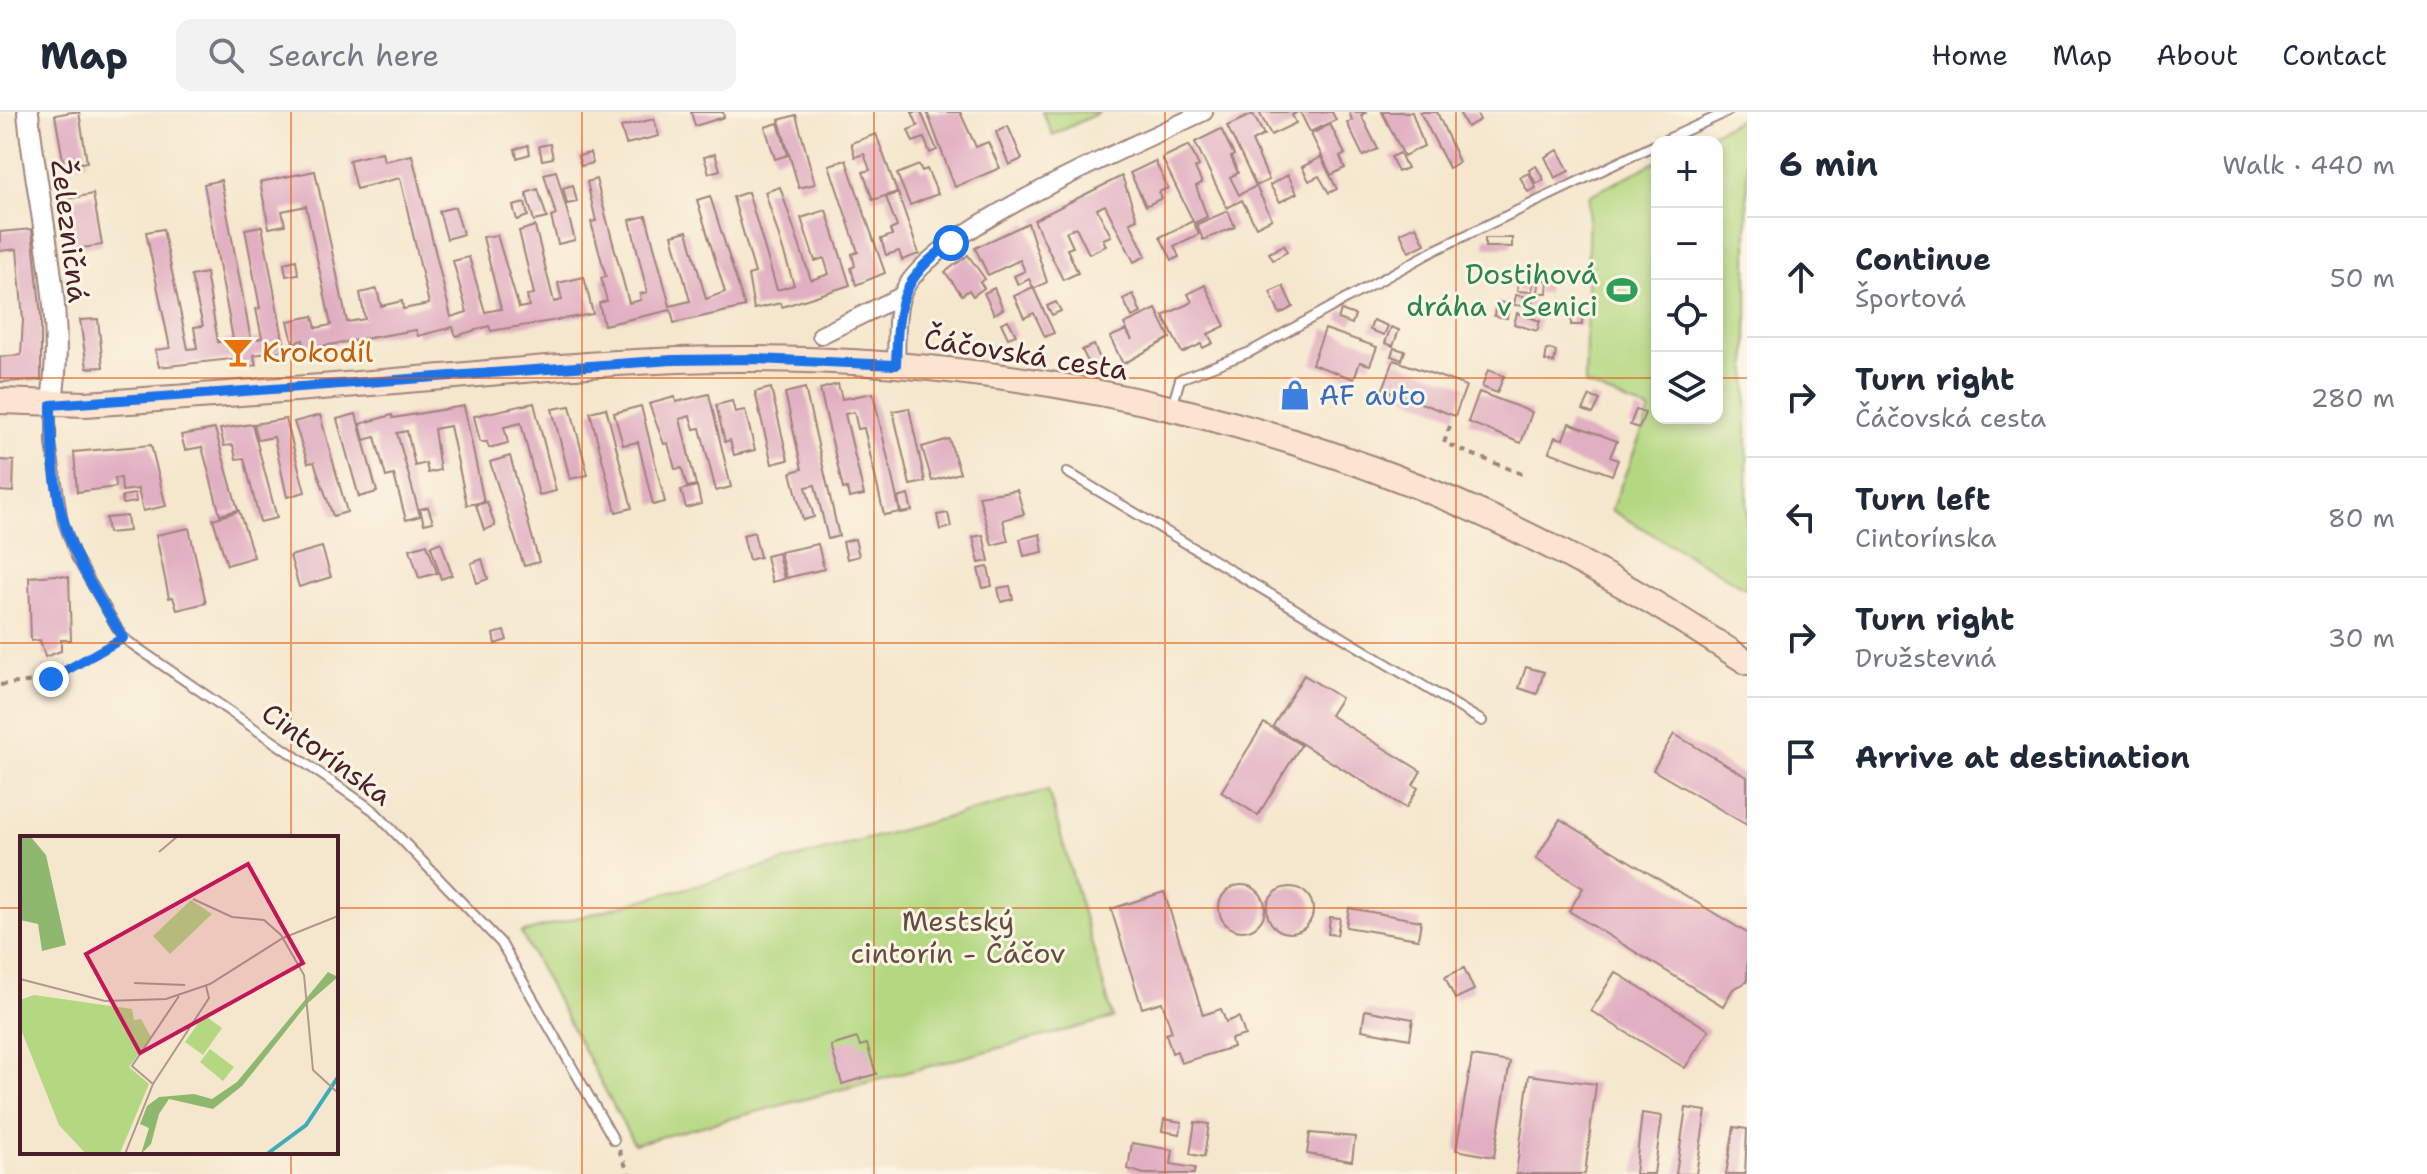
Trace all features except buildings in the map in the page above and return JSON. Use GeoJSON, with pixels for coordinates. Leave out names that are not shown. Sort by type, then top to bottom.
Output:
{"type":"FeatureCollection","features":[{"type":"Feature","properties":{"kind":"main road","name":"Čáčovská cesta"},"geometry":{"type":"LineString","coordinates":[[0,401],[51,405],[672,360],[756,359],[896,365],[1025,382],[1172,407],[1355,463],[1502,525],[1598,570],[1747,662]]}},
{"type":"Feature","properties":{"kind":"street","name":"Železničná"},"geometry":{"type":"LineString","coordinates":[[28,112],[51,285],[55,356],[51,405]]}},
{"type":"Feature","properties":{"kind":"street"},"geometry":{"type":"LineString","coordinates":[[821,335],[901,296],[932,255],[987,217],[1204,112]]}},
{"type":"Feature","properties":{"kind":"street"},"geometry":{"type":"LineString","coordinates":[[896,365],[901,296]]}},
{"type":"Feature","properties":{"kind":"lane"},"geometry":{"type":"LineString","coordinates":[[1674,136],[1727,112]]}},
{"type":"Feature","properties":{"kind":"lane"},"geometry":{"type":"LineString","coordinates":[[1172,407],[1180,379],[1250,352],[1437,249],[1651,147]]}},
{"type":"Feature","properties":{"kind":"lane","name":"Cintorínska"},"geometry":{"type":"LineString","coordinates":[[51,405],[51,443],[63,522],[76,557],[123,638],[373,810],[501,943],[614,1140]]}},
{"type":"Feature","properties":{"kind":"lane"},"geometry":{"type":"LineString","coordinates":[[1067,472],[1482,721]]}},
{"type":"Feature","properties":{"kind":"path"},"geometry":{"type":"LineString","coordinates":[[1450,426],[1444,443],[1522,474]]}},
{"type":"Feature","properties":{"kind":"path"},"geometry":{"type":"LineString","coordinates":[[0,685],[51,679],[123,638]]}},
{"type":"Feature","properties":{"kind":"path"},"geometry":{"type":"LineString","coordinates":[[614,1140],[629,1174]]}},
{"type":"Feature","properties":{"kind":"green space"},"geometry":{"type":"Polygon","coordinates":[[[1042,112],[1100,112],[1053,135],[1042,112]]]}},
{"type":"Feature","properties":{"kind":"green space","name":"Dostihová dráha v Senici"},"geometry":{"type":"Polygon","coordinates":[[[1747,116],[1747,589],[1611,510],[1650,411],[1585,384],[1589,196],[1651,164],[1651,424],[1723,424],[1723,136],[1706,136],[1747,116]]]}},
{"type":"Feature","properties":{"kind":"green space","name":"Mestský cintorín - Čáčov"},"geometry":{"type":"Polygon","coordinates":[[[1048,790],[1113,1018],[634,1144],[521,933],[1048,790]]]}},
{"type":"Feature","properties":{"kind":"place","name":"Dostihová dráha v Senici"},"geometry":{"type":"Point","coordinates":[1622,290]}},
{"type":"Feature","properties":{"kind":"place","name":"Krokodíl"},"geometry":{"type":"Point","coordinates":[238,352]}},
{"type":"Feature","properties":{"kind":"place","name":"AF auto"},"geometry":{"type":"Point","coordinates":[1295,395]}},
{"type":"Feature","properties":{"kind":"route"},"geometry":{"type":"LineString","coordinates":[[51,679],[123,638],[76,557],[63,522],[51,443],[51,405],[297,390],[672,360],[756,359],[896,365],[901,296],[932,255],[951,243]]}}]}
